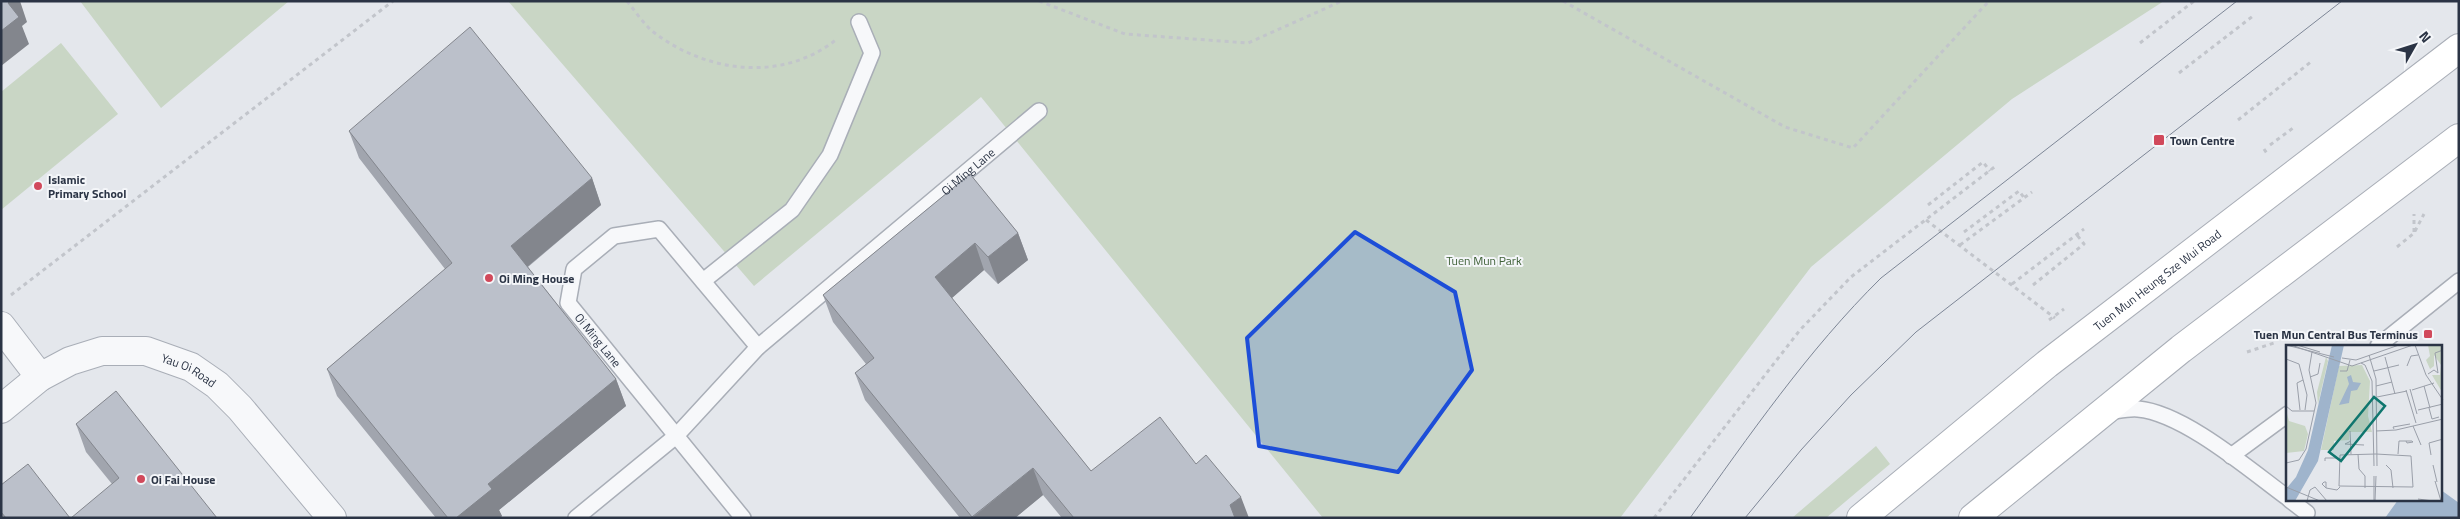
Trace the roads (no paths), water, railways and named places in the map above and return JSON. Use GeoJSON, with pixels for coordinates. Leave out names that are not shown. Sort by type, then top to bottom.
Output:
{"type":"FeatureCollection","features":[{"type":"Feature","properties":{"kind":"main road","name":"Tuen Mun Heung Sze Wui Road"},"geometry":{"type":"LineString","coordinates":[[1861,518],[2048,364],[2459,48]]}},
{"type":"Feature","properties":{"kind":"main road"},"geometry":{"type":"LineString","coordinates":[[1973,518],[2101,412],[2459,138]]}},
{"type":"Feature","properties":{"kind":"street"},"geometry":{"type":"LineString","coordinates":[[1,326],[40,378]]}},
{"type":"Feature","properties":{"kind":"street","name":"Yau Oi Road"},"geometry":{"type":"LineString","coordinates":[[1,409],[40,378],[70,361],[102,351],[146,352],[191,367],[217,386],[240,408],[332,518]]}},
{"type":"Feature","properties":{"kind":"lane"},"geometry":{"type":"LineString","coordinates":[[703,282],[792,210],[830,155],[872,53],[859,22]]}},
{"type":"Feature","properties":{"kind":"lane","name":"Oi Ming Lane"},"geometry":{"type":"LineString","coordinates":[[576,518],[676,436],[758,347],[1039,111]]}},
{"type":"Feature","properties":{"kind":"lane","name":"Oi Ming Lane"},"geometry":{"type":"LineString","coordinates":[[676,436],[568,303],[574,268],[614,236],[659,229],[758,347]]}},
{"type":"Feature","properties":{"kind":"lane"},"geometry":{"type":"LineString","coordinates":[[2379,345],[2459,281]]}},
{"type":"Feature","properties":{"kind":"lane"},"geometry":{"type":"LineString","coordinates":[[2101,412],[2138,409],[2164,416],[2192,430],[2286,497]]}},
{"type":"Feature","properties":{"kind":"lane"},"geometry":{"type":"LineString","coordinates":[[2231,456],[2286,415]]}},
{"type":"Feature","properties":{"kind":"lane"},"geometry":{"type":"LineString","coordinates":[[676,436],[743,518]]}},
{"type":"Feature","properties":{"kind":"lane"},"geometry":{"type":"LineString","coordinates":[[2293,502],[2307,513]]}},
{"type":"Feature","properties":{"kind":"water"},"geometry":{"type":"Polygon","coordinates":[[[2442,491],[2459,503],[2459,518],[2385,518],[2397,502],[2442,502],[2442,491]]]}},
{"type":"Feature","properties":{"kind":"tram line"},"geometry":{"type":"LineString","coordinates":[[1690,518],[1780,394],[1829,334],[1881,278],[2237,1]]}},
{"type":"Feature","properties":{"kind":"tram line"},"geometry":{"type":"LineString","coordinates":[[1745,518],[1801,450],[1851,395],[1916,332],[2342,1]]}},
{"type":"Feature","properties":{"kind":"place","name":"Town Centre"},"geometry":{"type":"Point","coordinates":[2159,140]}},
{"type":"Feature","properties":{"kind":"place","name":"Islamic Primary School"},"geometry":{"type":"Point","coordinates":[38,186]}},
{"type":"Feature","properties":{"kind":"place","name":"Oi Ming House"},"geometry":{"type":"Point","coordinates":[489,278]}},
{"type":"Feature","properties":{"kind":"place","name":"Tuen Mun Central Bus Terminus"},"geometry":{"type":"Point","coordinates":[2428,334]}},
{"type":"Feature","properties":{"kind":"place","name":"Oi Fai House"},"geometry":{"type":"Point","coordinates":[141,479]}},
{"type":"Feature","properties":{"kind":"park label","name":"Tuen Mun Park"},"geometry":{"type":"Point","coordinates":[1484,260]}}]}
